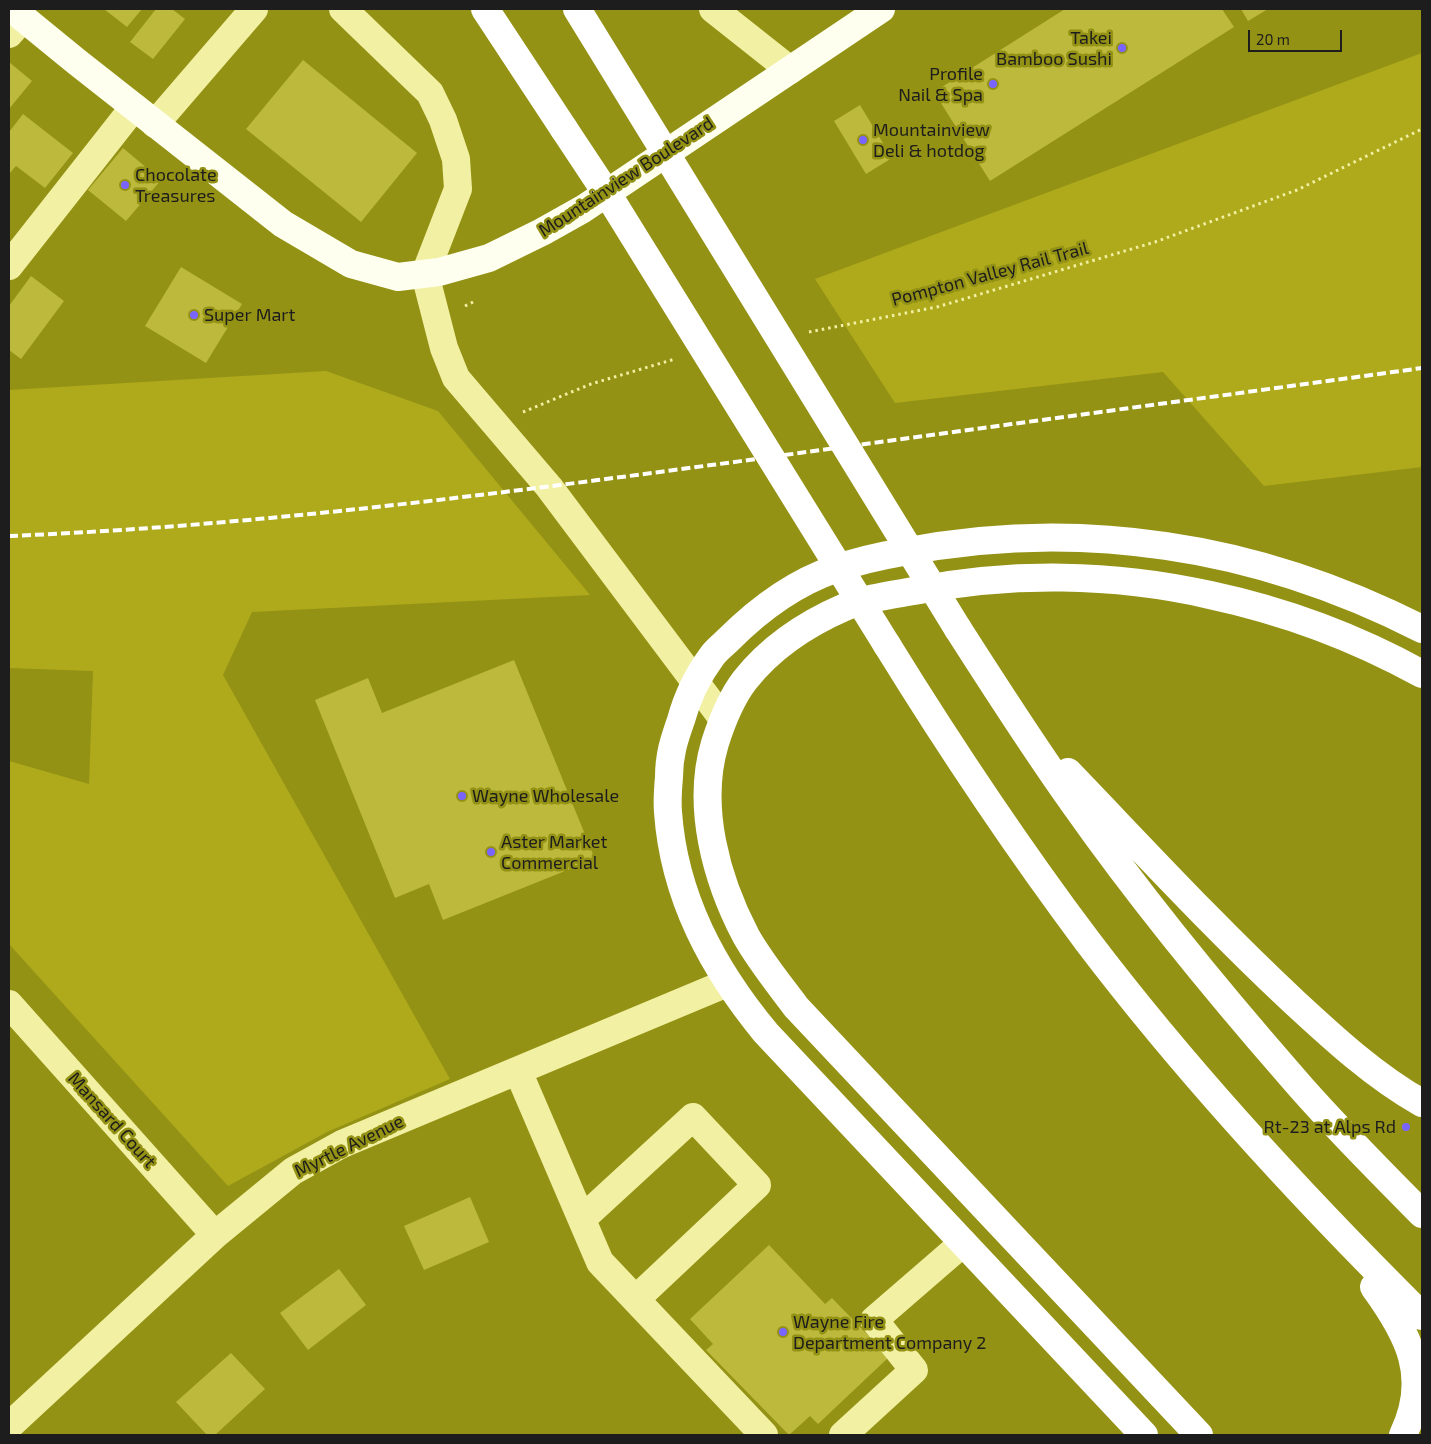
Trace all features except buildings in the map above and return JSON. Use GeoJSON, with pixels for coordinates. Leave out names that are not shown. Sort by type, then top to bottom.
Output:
{"type":"FeatureCollection","features":[{"type":"Feature","properties":{"kind":"highway"},"geometry":{"type":"LineString","coordinates":[[485,9],[621,215],[886,645],[958,758],[1018,847],[1089,944],[1162,1034],[1239,1124],[1319,1211],[1422,1316]]}},
{"type":"Feature","properties":{"kind":"highway"},"geometry":{"type":"LineString","coordinates":[[577,9],[958,629],[1013,715],[1075,806],[1132,882],[1293,1079],[1422,1214]]}},
{"type":"Feature","properties":{"kind":"highway"},"geometry":{"type":"LineString","coordinates":[[1144,1435],[766,1033],[728,983],[688,908],[675,860],[668,811],[669,756],[686,703],[712,656],[748,619],[788,592],[833,569],[879,556],[921,548],[1014,538],[1112,540],[1166,546],[1216,555],[1272,569],[1326,586],[1383,609],[1422,629]]}},
{"type":"Feature","properties":{"kind":"highway"},"geometry":{"type":"LineString","coordinates":[[1199,1435],[796,1007],[768,971],[746,936],[726,893],[714,852],[708,808],[709,763],[723,719],[744,680],[774,650],[808,626],[848,606],[888,596],[967,582],[1015,578],[1109,580],[1160,585],[1208,594],[1262,607],[1312,623],[1366,645],[1422,674]]}},
{"type":"Feature","properties":{"kind":"highway"},"geometry":{"type":"LineString","coordinates":[[1013,715],[1216,926],[1275,984],[1328,1034],[1368,1067],[1402,1092],[1422,1103]]}},
{"type":"Feature","properties":{"kind":"highway"},"geometry":{"type":"LineString","coordinates":[[1319,1211],[1396,1318],[1410,1344],[1417,1372],[1418,1397],[1410,1422],[1403,1435]]}},
{"type":"Feature","properties":{"kind":"main road","name":"Mountainview Boulevard"},"geometry":{"type":"LineString","coordinates":[[15,20],[134,107],[283,224],[351,264],[398,277],[440,272],[489,258],[542,232],[583,209],[881,9]]}},
{"type":"Feature","properties":{"kind":"street"},"geometry":{"type":"LineString","coordinates":[[155,124],[254,9]]}},
{"type":"Feature","properties":{"kind":"street"},"geometry":{"type":"LineString","coordinates":[[343,9],[430,93],[444,120],[456,160],[458,189],[425,274],[444,348],[456,378],[549,487],[723,719]]}},
{"type":"Feature","properties":{"kind":"street"},"geometry":{"type":"LineString","coordinates":[[713,9],[790,70]]}},
{"type":"Feature","properties":{"kind":"street"},"geometry":{"type":"LineString","coordinates":[[9,266],[134,107]]}},
{"type":"Feature","properties":{"kind":"street","name":"Myrtle Avenue"},"geometry":{"type":"LineString","coordinates":[[9,1426],[215,1235],[286,1176],[301,1166],[342,1144],[728,983]]}},
{"type":"Feature","properties":{"kind":"street","name":"Mansard Court"},"geometry":{"type":"LineString","coordinates":[[9,1004],[215,1235]]}},
{"type":"Feature","properties":{"kind":"street"},"geometry":{"type":"LineString","coordinates":[[518,1071],[600,1262],[764,1435]]}},
{"type":"Feature","properties":{"kind":"street"},"geometry":{"type":"LineString","coordinates":[[582,1219],[693,1117],[757,1185],[636,1299]]}},
{"type":"Feature","properties":{"kind":"street"},"geometry":{"type":"LineString","coordinates":[[843,1435],[914,1370],[874,1320],[963,1243]]}},
{"type":"Feature","properties":{"kind":"path","name":"Pompton Valley Rail Trail"},"geometry":{"type":"LineString","coordinates":[[802,334],[937,306],[1155,242],[1297,190],[1422,129]]}},
{"type":"Feature","properties":{"kind":"path"},"geometry":{"type":"LineString","coordinates":[[495,423],[591,384],[677,359]]}},
{"type":"Feature","properties":{"kind":"shaded area"},"geometry":{"type":"Polygon","coordinates":[[[1422,53],[1422,467],[1264,486],[1163,372],[895,403],[815,279],[1422,53]]]}},
{"type":"Feature","properties":{"kind":"shaded area"},"geometry":{"type":"Polygon","coordinates":[[[326,371],[438,411],[590,595],[252,612],[223,675],[450,1079],[327,1132],[228,1186],[9,944],[9,761],[89,784],[93,671],[9,668],[9,390],[326,371]]]}},
{"type":"Feature","properties":{"kind":"railway"},"geometry":{"type":"LineString","coordinates":[[9,536],[195,525],[380,507],[749,460],[1422,368]]}},
{"type":"Feature","properties":{"kind":"place","name":"Takei Bamboo Sushi"},"geometry":{"type":"Point","coordinates":[1122,48]}},
{"type":"Feature","properties":{"kind":"place","name":"Profile Nail & Spa"},"geometry":{"type":"Point","coordinates":[993,84]}},
{"type":"Feature","properties":{"kind":"place","name":"Mountainview Deli & hotdog"},"geometry":{"type":"Point","coordinates":[863,140]}},
{"type":"Feature","properties":{"kind":"place","name":"Chocolate Treasures"},"geometry":{"type":"Point","coordinates":[125,185]}},
{"type":"Feature","properties":{"kind":"place","name":"Super Mart"},"geometry":{"type":"Point","coordinates":[194,315]}},
{"type":"Feature","properties":{"kind":"place","name":"Wayne Wholesale"},"geometry":{"type":"Point","coordinates":[462,796]}},
{"type":"Feature","properties":{"kind":"place","name":"Aster Market Commercial"},"geometry":{"type":"Point","coordinates":[491,852]}},
{"type":"Feature","properties":{"kind":"place","name":"Rt-23 at Alps Rd"},"geometry":{"type":"Point","coordinates":[1406,1127]}},
{"type":"Feature","properties":{"kind":"place","name":"Wayne Fire Department Company 2"},"geometry":{"type":"Point","coordinates":[783,1332]}}]}
